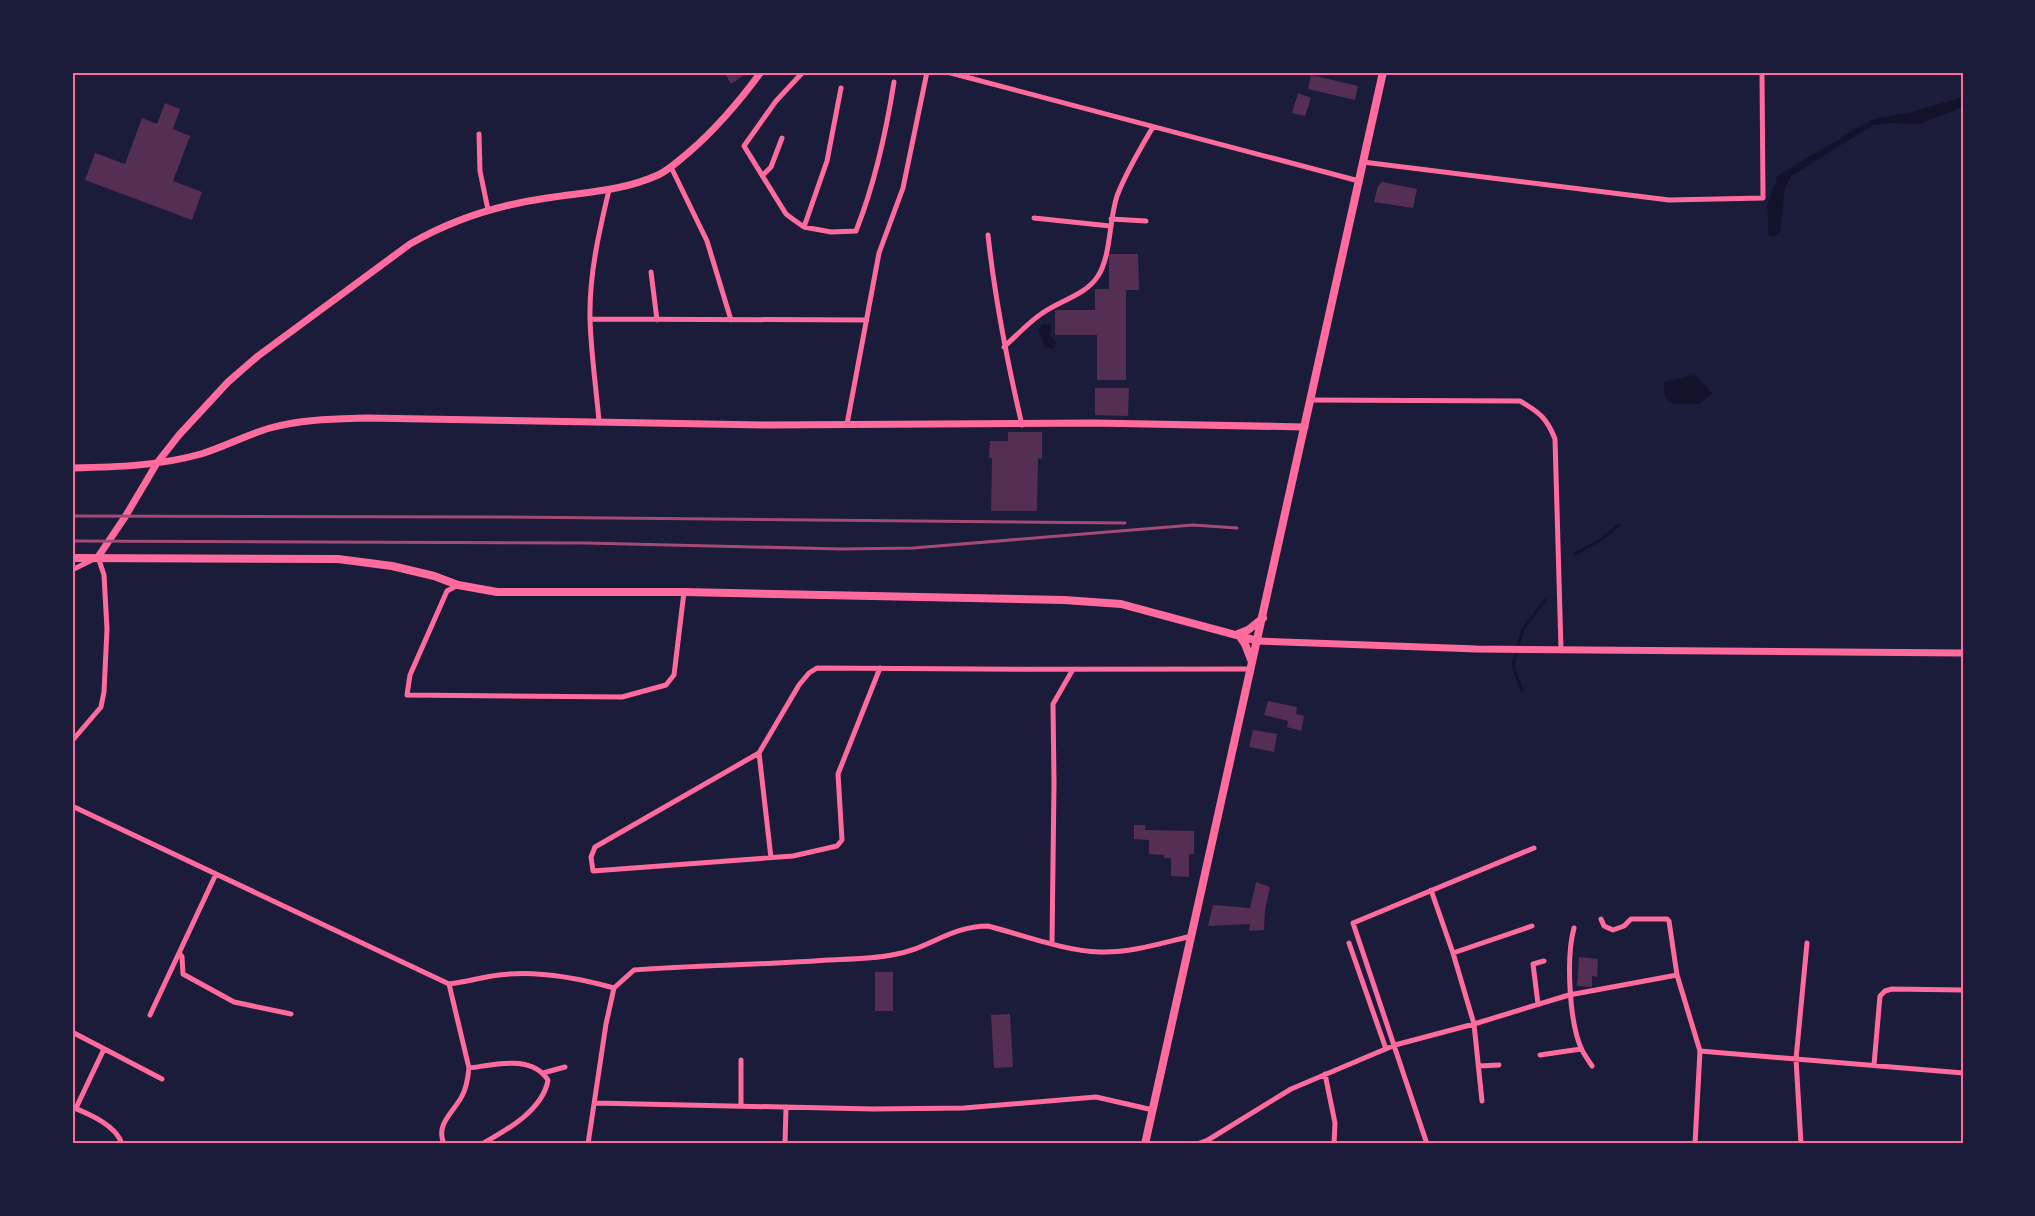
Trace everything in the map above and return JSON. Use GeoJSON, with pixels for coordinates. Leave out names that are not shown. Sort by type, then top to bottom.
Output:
{"type":"FeatureCollection","features":[{"type":"Feature","properties":{"kind":"main road"},"geometry":{"type":"LineString","coordinates":[[1145,1144],[1383,72]]}},
{"type":"Feature","properties":{"kind":"main road"},"geometry":{"type":"LineString","coordinates":[[72,558],[338,559],[392,566],[478,590],[516,593],[684,592],[1064,600],[1121,604],[1258,641]]}},
{"type":"Feature","properties":{"kind":"main road"},"geometry":{"type":"LineString","coordinates":[[1238,634],[1248,630],[1263,618]]}},
{"type":"Feature","properties":{"kind":"main road"},"geometry":{"type":"LineString","coordinates":[[1238,634],[1249,653],[1252,666]]}},
{"type":"Feature","properties":{"kind":"street"},"geometry":{"type":"LineString","coordinates":[[72,570],[98,557],[158,463],[179,435],[228,382],[258,356],[410,244],[463,217],[488,210],[546,198],[609,190],[635,184],[660,174],[704,139],[729,113],[761,72]]}},
{"type":"Feature","properties":{"kind":"street"},"geometry":{"type":"LineString","coordinates":[[803,72],[776,101],[744,146],[786,214],[804,227],[831,232],[856,231],[879,161],[894,82]]}},
{"type":"Feature","properties":{"kind":"street"},"geometry":{"type":"LineString","coordinates":[[848,424],[879,253],[903,188],[927,72]]}},
{"type":"Feature","properties":{"kind":"street"},"geometry":{"type":"LineString","coordinates":[[947,72],[1359,182]]}},
{"type":"Feature","properties":{"kind":"street"},"geometry":{"type":"LineString","coordinates":[[1363,162],[1669,200],[1763,198],[1762,72]]}},
{"type":"Feature","properties":{"kind":"street"},"geometry":{"type":"LineString","coordinates":[[804,227],[827,161],[840,88]]}},
{"type":"Feature","properties":{"kind":"street"},"geometry":{"type":"LineString","coordinates":[[1004,347],[1040,314],[1079,294],[1091,285],[1099,274],[1105,260],[1110,222],[1117,197],[1126,175],[1153,127]]}},
{"type":"Feature","properties":{"kind":"street"},"geometry":{"type":"LineString","coordinates":[[479,134],[480,171],[488,210]]}},
{"type":"Feature","properties":{"kind":"street"},"geometry":{"type":"LineString","coordinates":[[763,175],[771,167],[782,138]]}},
{"type":"Feature","properties":{"kind":"street"},"geometry":{"type":"LineString","coordinates":[[671,167],[707,241],[731,320]]}},
{"type":"Feature","properties":{"kind":"street"},"geometry":{"type":"LineString","coordinates":[[599,421],[590,319],[591,284],[597,242],[609,190]]}},
{"type":"Feature","properties":{"kind":"street"},"geometry":{"type":"LineString","coordinates":[[1034,218],[1110,222],[1146,221]]}},
{"type":"Feature","properties":{"kind":"street"},"geometry":{"type":"LineString","coordinates":[[988,235],[993,286],[1022,425]]}},
{"type":"Feature","properties":{"kind":"street"},"geometry":{"type":"LineString","coordinates":[[651,272],[657,320]]}},
{"type":"Feature","properties":{"kind":"street"},"geometry":{"type":"LineString","coordinates":[[590,319],[867,320]]}},
{"type":"Feature","properties":{"kind":"street"},"geometry":{"type":"LineString","coordinates":[[1311,400],[1520,401],[1538,411],[1550,425],[1555,439],[1561,649]]}},
{"type":"Feature","properties":{"kind":"street"},"geometry":{"type":"LineString","coordinates":[[72,468],[158,463],[201,454],[270,428],[312,420],[367,418],[767,425],[1197,424],[1305,427]]}},
{"type":"Feature","properties":{"kind":"street"},"geometry":{"type":"LineString","coordinates":[[72,741],[101,707],[104,692],[106,618],[104,575],[98,557]]}},
{"type":"Feature","properties":{"kind":"street"},"geometry":{"type":"LineString","coordinates":[[458,585],[447,591],[410,675],[407,695],[622,697],[666,685],[674,675],[684,592]]}},
{"type":"Feature","properties":{"kind":"street"},"geometry":{"type":"LineString","coordinates":[[1258,641],[1527,649],[1963,653]]}},
{"type":"Feature","properties":{"kind":"street"},"geometry":{"type":"LineString","coordinates":[[880,668],[838,774],[842,840],[837,846],[794,856],[593,871],[591,857],[595,848],[759,753],[799,685],[809,673],[817,668],[880,668],[1072,671],[1252,666]]}},
{"type":"Feature","properties":{"kind":"street"},"geometry":{"type":"LineString","coordinates":[[1052,943],[1053,704],[1072,671]]}},
{"type":"Feature","properties":{"kind":"street"},"geometry":{"type":"LineString","coordinates":[[759,753],[771,858]]}},
{"type":"Feature","properties":{"kind":"street"},"geometry":{"type":"LineString","coordinates":[[72,806],[449,984],[500,975],[530,974],[583,980],[614,988]]}},
{"type":"Feature","properties":{"kind":"street"},"geometry":{"type":"LineString","coordinates":[[1427,1144],[1353,923],[1534,848]]}},
{"type":"Feature","properties":{"kind":"street"},"geometry":{"type":"LineString","coordinates":[[150,1015],[216,874]]}},
{"type":"Feature","properties":{"kind":"street"},"geometry":{"type":"LineString","coordinates":[[1431,890],[1474,1024],[1482,1101]]}},
{"type":"Feature","properties":{"kind":"street"},"geometry":{"type":"LineString","coordinates":[[1601,919],[1604,926],[1613,930],[1624,926],[1631,919],[1668,920],[1677,975],[1700,1051],[1695,1144]]}},
{"type":"Feature","properties":{"kind":"street"},"geometry":{"type":"LineString","coordinates":[[588,1144],[606,1024],[614,988],[634,970],[891,956],[914,949],[950,932],[974,926],[988,926],[1086,951],[1118,951],[1192,936]]}},
{"type":"Feature","properties":{"kind":"street"},"geometry":{"type":"LineString","coordinates":[[1453,953],[1532,926]]}},
{"type":"Feature","properties":{"kind":"street"},"geometry":{"type":"LineString","coordinates":[[1574,928],[1571,938],[1569,995],[1581,1049],[1592,1066]]}},
{"type":"Feature","properties":{"kind":"street"},"geometry":{"type":"LineString","coordinates":[[1348,944],[1386,1049]]}},
{"type":"Feature","properties":{"kind":"street"},"geometry":{"type":"LineString","coordinates":[[1801,1144],[1796,1059],[1807,944]]}},
{"type":"Feature","properties":{"kind":"street"},"geometry":{"type":"LineString","coordinates":[[180,954],[183,974],[222,997],[239,1004],[291,1014]]}},
{"type":"Feature","properties":{"kind":"street"},"geometry":{"type":"LineString","coordinates":[[1538,1004],[1533,964],[1544,961]]}},
{"type":"Feature","properties":{"kind":"street"},"geometry":{"type":"LineString","coordinates":[[1197,1144],[1209,1142],[1291,1089],[1395,1045],[1569,995],[1677,975]]}},
{"type":"Feature","properties":{"kind":"street"},"geometry":{"type":"LineString","coordinates":[[444,1144],[441,1133],[444,1123],[461,1098],[468,1082],[469,1068],[449,984]]}},
{"type":"Feature","properties":{"kind":"street"},"geometry":{"type":"LineString","coordinates":[[1874,1065],[1880,996],[1885,991],[1892,989],[1963,990]]}},
{"type":"Feature","properties":{"kind":"street"},"geometry":{"type":"LineString","coordinates":[[72,1032],[162,1079]]}},
{"type":"Feature","properties":{"kind":"street"},"geometry":{"type":"LineString","coordinates":[[104,1049],[74,1107],[108,1126],[122,1144]]}},
{"type":"Feature","properties":{"kind":"street"},"geometry":{"type":"LineString","coordinates":[[1540,1055],[1581,1049]]}},
{"type":"Feature","properties":{"kind":"street"},"geometry":{"type":"LineString","coordinates":[[1700,1051],[1963,1073]]}},
{"type":"Feature","properties":{"kind":"street"},"geometry":{"type":"LineString","coordinates":[[741,1060],[741,1105]]}},
{"type":"Feature","properties":{"kind":"street"},"geometry":{"type":"LineString","coordinates":[[469,1068],[522,1063],[543,1073],[548,1080],[546,1092],[517,1124],[482,1144]]}},
{"type":"Feature","properties":{"kind":"street"},"geometry":{"type":"LineString","coordinates":[[1479,1066],[1499,1065]]}},
{"type":"Feature","properties":{"kind":"street"},"geometry":{"type":"LineString","coordinates":[[543,1073],[565,1067]]}},
{"type":"Feature","properties":{"kind":"street"},"geometry":{"type":"LineString","coordinates":[[1325,1074],[1335,1123],[1335,1144]]}},
{"type":"Feature","properties":{"kind":"street"},"geometry":{"type":"LineString","coordinates":[[595,1103],[741,1105],[852,1110],[964,1108],[1096,1097],[1153,1110]]}},
{"type":"Feature","properties":{"kind":"street"},"geometry":{"type":"LineString","coordinates":[[785,1144],[786,1107]]}},
{"type":"Feature","properties":{"kind":"shaded area"},"geometry":{"type":"Polygon","coordinates":[[[1963,97],[1963,107],[1919,124],[1873,125],[1791,176],[1785,188],[1780,232],[1772,235],[1777,176],[1873,119],[1912,112],[1963,97]]]}},
{"type":"Feature","properties":{"kind":"shaded area"},"geometry":{"type":"Polygon","coordinates":[[[1043,324],[1051,325],[1050,335],[1056,343],[1053,349],[1045,347],[1038,330],[1043,324]]]}},
{"type":"Feature","properties":{"kind":"shaded area"},"geometry":{"type":"Polygon","coordinates":[[[1695,375],[1712,393],[1700,404],[1674,404],[1665,398],[1664,382],[1695,375]]]}},
{"type":"Feature","properties":{"kind":"building"},"geometry":{"type":"Polygon","coordinates":[[[724,72],[747,72],[747,73],[731,84],[724,72]]]}},
{"type":"Feature","properties":{"kind":"building"},"geometry":{"type":"Polygon","coordinates":[[[1311,75],[1358,86],[1355,100],[1308,89],[1311,75]]]}},
{"type":"Feature","properties":{"kind":"building"},"geometry":{"type":"Polygon","coordinates":[[[1298,93],[1311,98],[1305,116],[1292,113],[1298,93]]]}},
{"type":"Feature","properties":{"kind":"building"},"geometry":{"type":"Polygon","coordinates":[[[165,103],[180,109],[173,129],[190,136],[173,181],[202,192],[192,220],[85,180],[95,153],[125,164],[142,118],[157,124],[165,103]]]}},
{"type":"Feature","properties":{"kind":"building"},"geometry":{"type":"Polygon","coordinates":[[[1382,182],[1417,189],[1413,208],[1374,202],[1378,186],[1382,182]]]}},
{"type":"Feature","properties":{"kind":"building"},"geometry":{"type":"Polygon","coordinates":[[[1109,254],[1138,254],[1139,290],[1126,290],[1126,380],[1097,380],[1097,335],[1055,335],[1055,310],[1095,310],[1095,289],[1109,289],[1109,254]]]}},
{"type":"Feature","properties":{"kind":"building"},"geometry":{"type":"Polygon","coordinates":[[[1095,388],[1129,388],[1128,416],[1095,415],[1095,388]]]}},
{"type":"Feature","properties":{"kind":"building"},"geometry":{"type":"Polygon","coordinates":[[[1008,432],[1042,432],[1042,459],[1038,458],[1037,511],[991,511],[990,441],[1008,441],[1008,432]]]}},
{"type":"Feature","properties":{"kind":"building"},"geometry":{"type":"Polygon","coordinates":[[[1268,701],[1297,707],[1296,714],[1304,716],[1301,731],[1287,727],[1288,721],[1264,715],[1268,701]]]}},
{"type":"Feature","properties":{"kind":"building"},"geometry":{"type":"Polygon","coordinates":[[[1253,730],[1277,734],[1274,752],[1249,747],[1253,730]]]}},
{"type":"Feature","properties":{"kind":"building"},"geometry":{"type":"Polygon","coordinates":[[[1134,825],[1145,825],[1145,830],[1194,831],[1194,854],[1189,854],[1189,877],[1171,876],[1171,858],[1149,854],[1149,840],[1134,839],[1134,825]]]}},
{"type":"Feature","properties":{"kind":"building"},"geometry":{"type":"Polygon","coordinates":[[[1256,882],[1270,887],[1264,930],[1249,931],[1250,924],[1208,926],[1213,905],[1250,908],[1256,882]]]}},
{"type":"Feature","properties":{"kind":"building"},"geometry":{"type":"Polygon","coordinates":[[[1579,957],[1598,959],[1597,977],[1592,976],[1592,987],[1577,986],[1579,957]]]}},
{"type":"Feature","properties":{"kind":"building"},"geometry":{"type":"Polygon","coordinates":[[[875,972],[893,972],[893,1011],[875,1011],[875,972]]]}},
{"type":"Feature","properties":{"kind":"building"},"geometry":{"type":"Polygon","coordinates":[[[1010,1014],[1013,1067],[994,1068],[991,1015],[1010,1014]]]}},
{"type":"Feature","properties":{"kind":"waterway"},"geometry":{"type":"LineString","coordinates":[[1773,232],[1772,206],[1777,189]]}},
{"type":"Feature","properties":{"kind":"waterway"},"geometry":{"type":"LineString","coordinates":[[1575,554],[1602,539],[1619,525]]}},
{"type":"Feature","properties":{"kind":"waterway"},"geometry":{"type":"LineString","coordinates":[[1522,691],[1513,665],[1523,629],[1545,600]]}},
{"type":"Feature","properties":{"kind":"railway"},"geometry":{"type":"LineString","coordinates":[[72,516],[499,517],[1125,523]]}},
{"type":"Feature","properties":{"kind":"railway"},"geometry":{"type":"LineString","coordinates":[[72,541],[586,543],[842,549],[913,548],[1193,525],[1237,528]]}}]}
